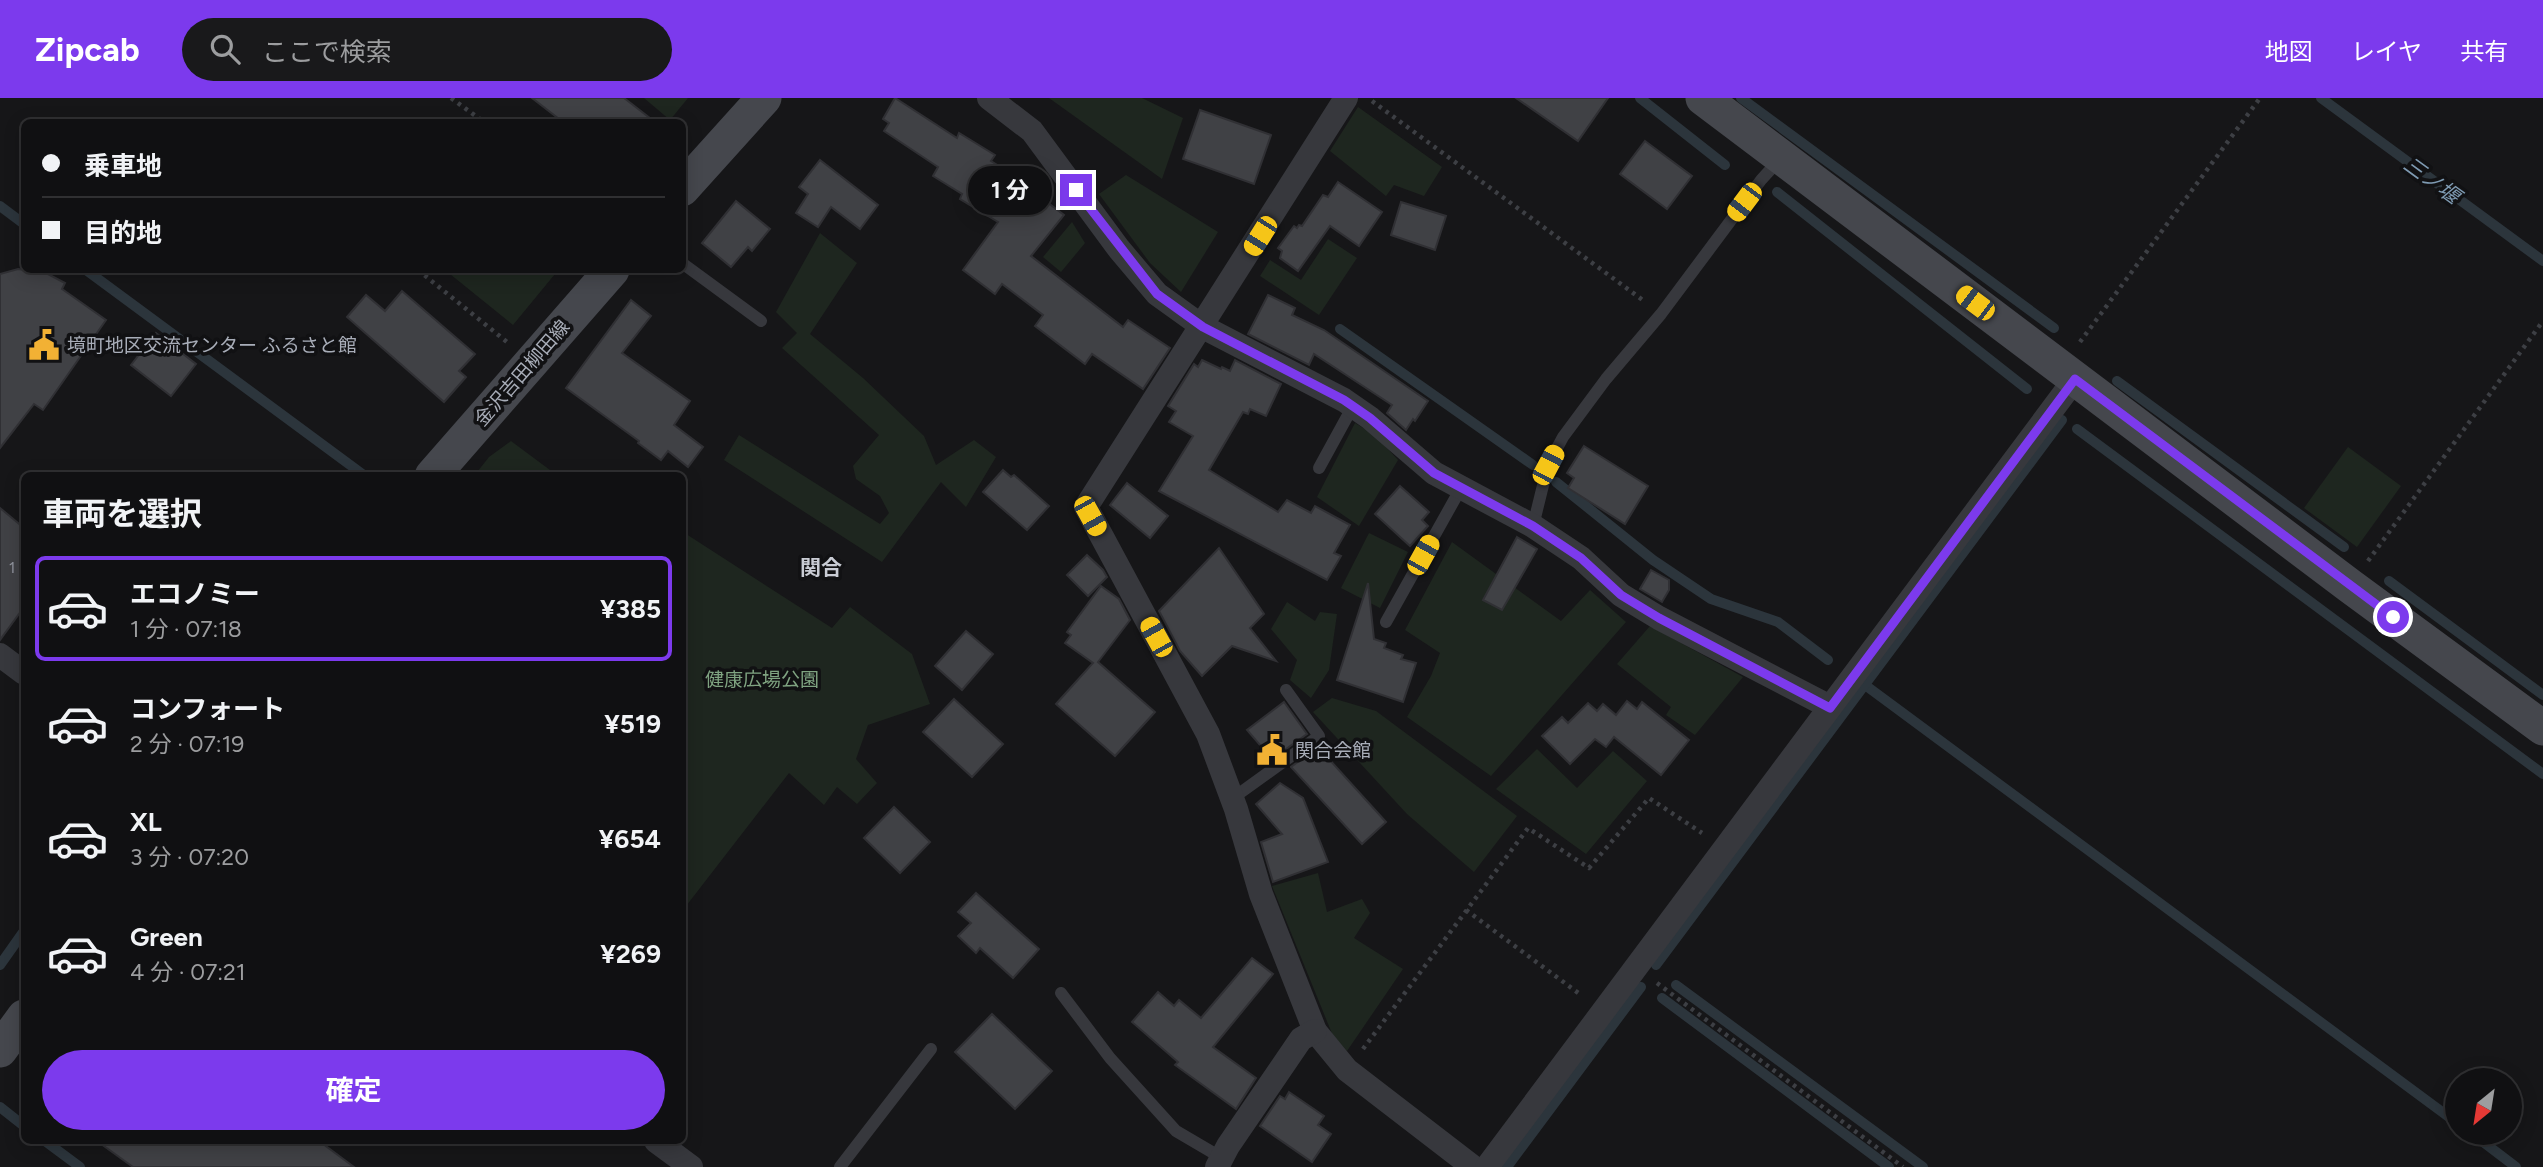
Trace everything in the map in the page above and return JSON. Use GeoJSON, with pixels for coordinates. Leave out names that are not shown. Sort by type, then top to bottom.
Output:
{"type":"FeatureCollection","features":[{"type":"Feature","properties":{"kind":"street"},"geometry":{"type":"LineString","coordinates":[[686,185],[764,98]]}},
{"type":"Feature","properties":{"kind":"street"},"geometry":{"type":"LineString","coordinates":[[989,98],[1032,131],[1119,249],[1157,294],[1203,327],[1353,406],[1434,473],[1533,526],[1581,558],[1630,601],[1830,708]]}},
{"type":"Feature","properties":{"kind":"street"},"geometry":{"type":"LineString","coordinates":[[1346,98],[1203,327],[1086,507],[1208,734],[1233,799],[1261,894],[1315,1031],[1347,1070],[1473,1167]]}},
{"type":"Feature","properties":{"kind":"street"},"geometry":{"type":"LineString","coordinates":[[1703,98],[2350,586],[2543,728]]}},
{"type":"Feature","properties":{"kind":"street","name":"金沢吉田柳田線"},"geometry":{"type":"LineString","coordinates":[[435,472],[609,273]]}},
{"type":"Feature","properties":{"kind":"street"},"geometry":{"type":"LineString","coordinates":[[1487,1167],[1830,708],[2068,374]]}},
{"type":"Feature","properties":{"kind":"street"},"geometry":{"type":"LineString","coordinates":[[0,655],[21,671]]}},
{"type":"Feature","properties":{"kind":"street"},"geometry":{"type":"LineString","coordinates":[[0,1050],[21,1021]]}},
{"type":"Feature","properties":{"kind":"street"},"geometry":{"type":"LineString","coordinates":[[1220,1163],[1301,1039],[1315,1031]]}},
{"type":"Feature","properties":{"kind":"street"},"geometry":{"type":"LineString","coordinates":[[660,1144],[691,1167]]}},
{"type":"Feature","properties":{"kind":"lane"},"geometry":{"type":"LineString","coordinates":[[1533,526],[1548,465],[1563,437],[1781,157]]}},
{"type":"Feature","properties":{"kind":"lane"},"geometry":{"type":"LineString","coordinates":[[686,266],[761,321]]}},
{"type":"Feature","properties":{"kind":"lane"},"geometry":{"type":"LineString","coordinates":[[1319,468],[1353,406]]}},
{"type":"Feature","properties":{"kind":"lane"},"geometry":{"type":"LineString","coordinates":[[1387,622],[1461,488]]}},
{"type":"Feature","properties":{"kind":"lane"},"geometry":{"type":"LineString","coordinates":[[1233,799],[1319,736],[1286,690]]}},
{"type":"Feature","properties":{"kind":"lane"},"geometry":{"type":"LineString","coordinates":[[1061,993],[1110,1058],[1176,1131],[1220,1163]]}},
{"type":"Feature","properties":{"kind":"lane"},"geometry":{"type":"LineString","coordinates":[[840,1167],[931,1049]]}},
{"type":"Feature","properties":{"kind":"path"},"geometry":{"type":"LineString","coordinates":[[451,98],[480,119]]}},
{"type":"Feature","properties":{"kind":"path"},"geometry":{"type":"LineString","coordinates":[[1368,98],[1661,314]]}},
{"type":"Feature","properties":{"kind":"path"},"geometry":{"type":"LineString","coordinates":[[2068,374],[2260,98]]}},
{"type":"Feature","properties":{"kind":"path"},"geometry":{"type":"LineString","coordinates":[[422,273],[531,362]]}},
{"type":"Feature","properties":{"kind":"path"},"geometry":{"type":"LineString","coordinates":[[2350,586],[2543,321]]}},
{"type":"Feature","properties":{"kind":"path"},"geometry":{"type":"LineString","coordinates":[[1347,1070],[1528,828],[1589,868],[1649,797],[1725,850]]}},
{"type":"Feature","properties":{"kind":"path"},"geometry":{"type":"LineString","coordinates":[[1466,909],[1603,1011]]}},
{"type":"Feature","properties":{"kind":"path"},"geometry":{"type":"LineString","coordinates":[[1665,989],[1903,1167]]}},
{"type":"Feature","properties":{"kind":"green space"},"geometry":{"type":"Polygon","coordinates":[[[644,98],[688,98],[669,119],[644,98]]]}},
{"type":"Feature","properties":{"kind":"green space"},"geometry":{"type":"Polygon","coordinates":[[[1049,98],[1142,98],[1183,118],[1162,179],[1049,98]]]}},
{"type":"Feature","properties":{"kind":"green space"},"geometry":{"type":"Polygon","coordinates":[[[1358,107],[1442,167],[1424,196],[1394,185],[1386,196],[1330,151],[1358,107]]]}},
{"type":"Feature","properties":{"kind":"green space"},"geometry":{"type":"Polygon","coordinates":[[[1126,175],[1218,232],[1181,292],[1150,263],[1099,194],[1126,175]]]}},
{"type":"Feature","properties":{"kind":"green space"},"geometry":{"type":"Polygon","coordinates":[[[1072,222],[1085,243],[1061,272],[1043,257],[1072,222]]]}},
{"type":"Feature","properties":{"kind":"green space"},"geometry":{"type":"Polygon","coordinates":[[[820,233],[857,263],[810,334],[863,378],[924,436],[936,465],[974,440],[996,457],[966,507],[941,482],[882,562],[724,460],[739,435],[880,524],[889,513],[880,496],[856,479],[853,466],[879,435],[782,348],[797,333],[776,312],[820,233]]]}},
{"type":"Feature","properties":{"kind":"green space"},"geometry":{"type":"Polygon","coordinates":[[[1328,239],[1357,258],[1319,315],[1260,276],[1270,260],[1301,280],[1328,239]]]}},
{"type":"Feature","properties":{"kind":"green space"},"geometry":{"type":"Polygon","coordinates":[[[449,273],[555,274],[513,325],[449,273]]]}},
{"type":"Feature","properties":{"kind":"green space"},"geometry":{"type":"Polygon","coordinates":[[[1355,423],[1375,435],[1398,460],[1359,526],[1317,497],[1355,423]]]}},
{"type":"Feature","properties":{"kind":"green space"},"geometry":{"type":"Polygon","coordinates":[[[511,441],[553,472],[477,472],[489,457],[511,441]]]}},
{"type":"Feature","properties":{"kind":"green space"},"geometry":{"type":"Polygon","coordinates":[[[2348,447],[2401,486],[2357,547],[2304,508],[2348,447]]]}},
{"type":"Feature","properties":{"kind":"green space"},"geometry":{"type":"Polygon","coordinates":[[[1369,533],[1408,552],[1380,608],[1341,588],[1369,533]]]}},
{"type":"Feature","properties":{"kind":"green space","name":"健康広場公園"},"geometry":{"type":"Polygon","coordinates":[[[686,534],[832,628],[850,607],[912,654],[930,704],[868,725],[856,759],[877,783],[857,804],[837,787],[824,805],[789,773],[686,906],[686,534]]]}},
{"type":"Feature","properties":{"kind":"green space"},"geometry":{"type":"Polygon","coordinates":[[[1452,542],[1561,621],[1590,590],[1626,622],[1491,776],[1407,717],[1431,676],[1440,653],[1405,630],[1452,542]]]}},
{"type":"Feature","properties":{"kind":"green space"},"geometry":{"type":"Polygon","coordinates":[[[1287,602],[1315,621],[1320,612],[1337,614],[1329,670],[1311,698],[1290,680],[1297,660],[1271,629],[1287,602]]]}},
{"type":"Feature","properties":{"kind":"green space"},"geometry":{"type":"Polygon","coordinates":[[[1650,626],[1743,677],[1695,735],[1666,715],[1671,707],[1617,664],[1650,626]]]}},
{"type":"Feature","properties":{"kind":"green space"},"geometry":{"type":"Polygon","coordinates":[[[1332,698],[1376,711],[1517,816],[1474,872],[1407,814],[1313,712],[1332,698]]]}},
{"type":"Feature","properties":{"kind":"green space"},"geometry":{"type":"Polygon","coordinates":[[[1537,749],[1577,788],[1613,751],[1647,781],[1586,854],[1496,789],[1537,749]]]}},
{"type":"Feature","properties":{"kind":"green space"},"geometry":{"type":"Polygon","coordinates":[[[1318,873],[1327,912],[1362,899],[1370,913],[1354,938],[1403,969],[1347,1051],[1333,1036],[1272,886],[1318,873]]]}},
{"type":"Feature","properties":{"kind":"building"},"geometry":{"type":"Polygon","coordinates":[[[532,98],[624,98],[651,119],[559,119],[532,98]]]}},
{"type":"Feature","properties":{"kind":"building"},"geometry":{"type":"Polygon","coordinates":[[[895,98],[957,138],[959,133],[995,155],[991,161],[1041,193],[1039,196],[1064,215],[1031,256],[1123,327],[1128,320],[1170,348],[1143,389],[1092,354],[1085,364],[1035,326],[1043,315],[1002,284],[995,294],[963,270],[998,222],[960,199],[962,194],[933,176],[938,167],[884,131],[889,123],[883,119],[895,98]]]}},
{"type":"Feature","properties":{"kind":"building"},"geometry":{"type":"Polygon","coordinates":[[[1516,98],[1608,98],[1578,141],[1516,98]]]}},
{"type":"Feature","properties":{"kind":"building"},"geometry":{"type":"Polygon","coordinates":[[[1200,110],[1271,135],[1254,184],[1183,159],[1200,110]]]}},
{"type":"Feature","properties":{"kind":"building"},"geometry":{"type":"Polygon","coordinates":[[[1645,141],[1692,176],[1667,209],[1620,174],[1645,141]]]}},
{"type":"Feature","properties":{"kind":"building"},"geometry":{"type":"Polygon","coordinates":[[[820,160],[878,205],[860,229],[831,207],[818,227],[796,213],[808,194],[799,187],[820,160]]]}},
{"type":"Feature","properties":{"kind":"building"},"geometry":{"type":"Polygon","coordinates":[[[1338,182],[1382,212],[1359,246],[1330,226],[1298,271],[1280,258],[1282,251],[1278,248],[1294,226],[1302,226],[1323,195],[1328,197],[1338,182]]]}},
{"type":"Feature","properties":{"kind":"building"},"geometry":{"type":"Polygon","coordinates":[[[736,201],[770,229],[752,251],[748,247],[731,267],[702,243],[736,201]]]}},
{"type":"Feature","properties":{"kind":"building"},"geometry":{"type":"Polygon","coordinates":[[[1401,202],[1446,216],[1435,250],[1391,235],[1401,202]]]}},
{"type":"Feature","properties":{"kind":"building","name":"境町地区交流センター ふるさと館"},"geometry":{"type":"Polygon","coordinates":[[[18,269],[21,269],[21,273],[46,273],[65,283],[62,289],[106,320],[43,410],[34,404],[0,448],[0,274],[18,269]]]}},
{"type":"Feature","properties":{"kind":"building"},"geometry":{"type":"Polygon","coordinates":[[[402,291],[475,354],[459,371],[466,377],[444,402],[347,317],[366,295],[385,311],[402,291]]]}},
{"type":"Feature","properties":{"kind":"building"},"geometry":{"type":"Polygon","coordinates":[[[1268,295],[1295,308],[1292,315],[1324,330],[1428,401],[1415,421],[1413,419],[1406,430],[1387,413],[1392,405],[1314,354],[1309,365],[1248,334],[1268,295]]]}},
{"type":"Feature","properties":{"kind":"building"},"geometry":{"type":"Polygon","coordinates":[[[631,300],[651,316],[622,353],[690,401],[674,425],[703,447],[688,467],[668,451],[661,460],[566,388],[631,300]]]}},
{"type":"Feature","properties":{"kind":"building"},"geometry":{"type":"Polygon","coordinates":[[[156,333],[196,364],[171,396],[131,365],[156,333]]]}},
{"type":"Feature","properties":{"kind":"building"},"geometry":{"type":"Polygon","coordinates":[[[1202,360],[1230,371],[1235,360],[1281,384],[1266,416],[1250,409],[1248,414],[1243,412],[1209,470],[1278,512],[1287,500],[1311,513],[1315,506],[1350,525],[1334,553],[1341,556],[1327,580],[1159,491],[1193,436],[1169,422],[1176,411],[1168,406],[1194,364],[1198,367],[1202,360]]]}},
{"type":"Feature","properties":{"kind":"building"},"geometry":{"type":"Polygon","coordinates":[[[1584,446],[1648,486],[1625,524],[1568,488],[1574,478],[1567,473],[1584,446]]]}},
{"type":"Feature","properties":{"kind":"building"},"geometry":{"type":"Polygon","coordinates":[[[1003,470],[1011,477],[1014,475],[1049,506],[1027,530],[983,492],[1003,470]]]}},
{"type":"Feature","properties":{"kind":"building"},"geometry":{"type":"Polygon","coordinates":[[[1127,483],[1168,516],[1150,538],[1110,505],[1127,483]]]}},
{"type":"Feature","properties":{"kind":"building"},"geometry":{"type":"Polygon","coordinates":[[[1400,486],[1429,512],[1422,520],[1428,526],[1410,546],[1375,514],[1400,486]]]}},
{"type":"Feature","properties":{"kind":"building"},"geometry":{"type":"Polygon","coordinates":[[[0,508],[21,526],[21,611],[0,640],[0,508]]]}},
{"type":"Feature","properties":{"kind":"building"},"geometry":{"type":"Polygon","coordinates":[[[1517,537],[1537,549],[1502,610],[1483,600],[1517,537]]]}},
{"type":"Feature","properties":{"kind":"building"},"geometry":{"type":"Polygon","coordinates":[[[1219,548],[1264,614],[1250,628],[1276,661],[1232,646],[1202,676],[1180,651],[1159,611],[1219,548]]]}},
{"type":"Feature","properties":{"kind":"building"},"geometry":{"type":"Polygon","coordinates":[[[1087,555],[1107,577],[1088,596],[1067,575],[1087,555]]]}},
{"type":"Feature","properties":{"kind":"building"},"geometry":{"type":"Polygon","coordinates":[[[1651,570],[1669,580],[1669,590],[1662,602],[1640,589],[1651,570]]]}},
{"type":"Feature","properties":{"kind":"building"},"geometry":{"type":"Polygon","coordinates":[[[1368,583],[1374,639],[1386,643],[1384,648],[1403,655],[1401,659],[1416,663],[1403,702],[1337,680],[1368,583]]]}},
{"type":"Feature","properties":{"kind":"building"},"geometry":{"type":"Polygon","coordinates":[[[1101,586],[1119,599],[1130,620],[1098,662],[1155,712],[1115,756],[1056,704],[1093,663],[1065,643],[1071,635],[1067,632],[1101,586]]]}},
{"type":"Feature","properties":{"kind":"building"},"geometry":{"type":"Polygon","coordinates":[[[966,631],[993,654],[962,690],[935,666],[966,631]]]}},
{"type":"Feature","properties":{"kind":"building"},"geometry":{"type":"Polygon","coordinates":[[[954,699],[1003,744],[972,777],[923,732],[954,699]]]}},
{"type":"Feature","properties":{"kind":"building"},"geometry":{"type":"Polygon","coordinates":[[[1627,701],[1637,709],[1642,702],[1689,740],[1661,775],[1614,737],[1606,747],[1595,739],[1570,764],[1542,736],[1562,717],[1568,723],[1588,703],[1597,711],[1603,704],[1616,715],[1627,701]]]}},
{"type":"Feature","properties":{"kind":"building"},"geometry":{"type":"Polygon","coordinates":[[[1284,702],[1307,734],[1272,759],[1247,730],[1284,702]]]}},
{"type":"Feature","properties":{"kind":"building"},"geometry":{"type":"Polygon","coordinates":[[[1318,747],[1386,822],[1362,844],[1291,767],[1318,747]]]}},
{"type":"Feature","properties":{"kind":"building"},"geometry":{"type":"Polygon","coordinates":[[[1280,783],[1303,798],[1328,862],[1273,882],[1261,842],[1282,834],[1256,804],[1280,783]]]}},
{"type":"Feature","properties":{"kind":"building"},"geometry":{"type":"Polygon","coordinates":[[[894,807],[930,842],[900,873],[864,838],[894,807]]]}},
{"type":"Feature","properties":{"kind":"building"},"geometry":{"type":"Polygon","coordinates":[[[976,893],[1039,949],[1013,978],[980,948],[976,953],[958,936],[971,923],[958,912],[976,893]]]}},
{"type":"Feature","properties":{"kind":"building"},"geometry":{"type":"Polygon","coordinates":[[[1252,958],[1273,974],[1213,1047],[1256,1078],[1236,1109],[1175,1065],[1178,1062],[1132,1022],[1158,992],[1174,1006],[1179,1000],[1201,1018],[1252,958]]]}},
{"type":"Feature","properties":{"kind":"building"},"geometry":{"type":"Polygon","coordinates":[[[992,1014],[1052,1071],[1015,1109],[955,1052],[992,1014]]]}},
{"type":"Feature","properties":{"kind":"building"},"geometry":{"type":"Polygon","coordinates":[[[1289,1092],[1324,1116],[1318,1125],[1331,1134],[1312,1162],[1260,1126],[1280,1096],[1285,1099],[1289,1092]]]}},
{"type":"Feature","properties":{"kind":"building"},"geometry":{"type":"Polygon","coordinates":[[[101,1144],[323,1144],[354,1167],[133,1167],[101,1144]]]}},
{"type":"Feature","properties":{"kind":"waterway"},"geometry":{"type":"LineString","coordinates":[[1640,98],[1725,165]]}},
{"type":"Feature","properties":{"kind":"waterway"},"geometry":{"type":"LineString","coordinates":[[1741,98],[2054,328]]}},
{"type":"Feature","properties":{"kind":"waterway","name":"三ノ堰"},"geometry":{"type":"LineString","coordinates":[[2321,98],[2543,261]]}},
{"type":"Feature","properties":{"kind":"waterway"},"geometry":{"type":"LineString","coordinates":[[1777,192],[2027,389]]}},
{"type":"Feature","properties":{"kind":"waterway"},"geometry":{"type":"LineString","coordinates":[[0,206],[21,222]]}},
{"type":"Feature","properties":{"kind":"waterway"},"geometry":{"type":"LineString","coordinates":[[90,273],[360,472]]}},
{"type":"Feature","properties":{"kind":"waterway"},"geometry":{"type":"LineString","coordinates":[[1340,329],[1533,465]]}},
{"type":"Feature","properties":{"kind":"waterway"},"geometry":{"type":"LineString","coordinates":[[2117,381],[2344,547]]}},
{"type":"Feature","properties":{"kind":"waterway"},"geometry":{"type":"LineString","coordinates":[[1656,965],[2062,420]]}},
{"type":"Feature","properties":{"kind":"waterway"},"geometry":{"type":"LineString","coordinates":[[2077,429],[2543,774]]}},
{"type":"Feature","properties":{"kind":"waterway"},"geometry":{"type":"LineString","coordinates":[[1556,482],[1653,560],[1711,599],[1778,622],[1828,660]]}},
{"type":"Feature","properties":{"kind":"waterway"},"geometry":{"type":"LineString","coordinates":[[2389,581],[2543,695]]}},
{"type":"Feature","properties":{"kind":"waterway"},"geometry":{"type":"LineString","coordinates":[[1865,685],[2445,1114]]}},
{"type":"Feature","properties":{"kind":"waterway"},"geometry":{"type":"LineString","coordinates":[[0,965],[21,935]]}},
{"type":"Feature","properties":{"kind":"waterway"},"geometry":{"type":"LineString","coordinates":[[1676,985],[1923,1167]]}},
{"type":"Feature","properties":{"kind":"waterway"},"geometry":{"type":"LineString","coordinates":[[1507,1167],[1641,987]]}},
{"type":"Feature","properties":{"kind":"waterway"},"geometry":{"type":"LineString","coordinates":[[1662,998],[1889,1167]]}},
{"type":"Feature","properties":{"kind":"waterway"},"geometry":{"type":"LineString","coordinates":[[0,1107],[21,1124]]}},
{"type":"Feature","properties":{"kind":"waterway"},"geometry":{"type":"LineString","coordinates":[[49,1144],[80,1167]]}},
{"type":"Feature","properties":{"kind":"waterway"},"geometry":{"type":"LineString","coordinates":[[2487,1145],[2516,1167]]}},
{"type":"Feature","properties":{"kind":"place","name":"境町地区交流センター ふるさと館"},"geometry":{"type":"Point","coordinates":[44,345]}},
{"type":"Feature","properties":{"kind":"place","name":"関合会館"},"geometry":{"type":"Point","coordinates":[1272,750]}},
{"type":"Feature","properties":{"kind":"district","name":"関合"},"geometry":{"type":"Point","coordinates":[821,567]}},
{"type":"Feature","properties":{"kind":"route"},"geometry":{"type":"LineString","coordinates":[[1076,190],[1119,249],[1157,294],[1203,327],[1344,400],[1370,418],[1434,473],[1533,526],[1581,558],[1621,595],[1659,618],[1830,708],[2075,379],[2393,617]]}}]}
